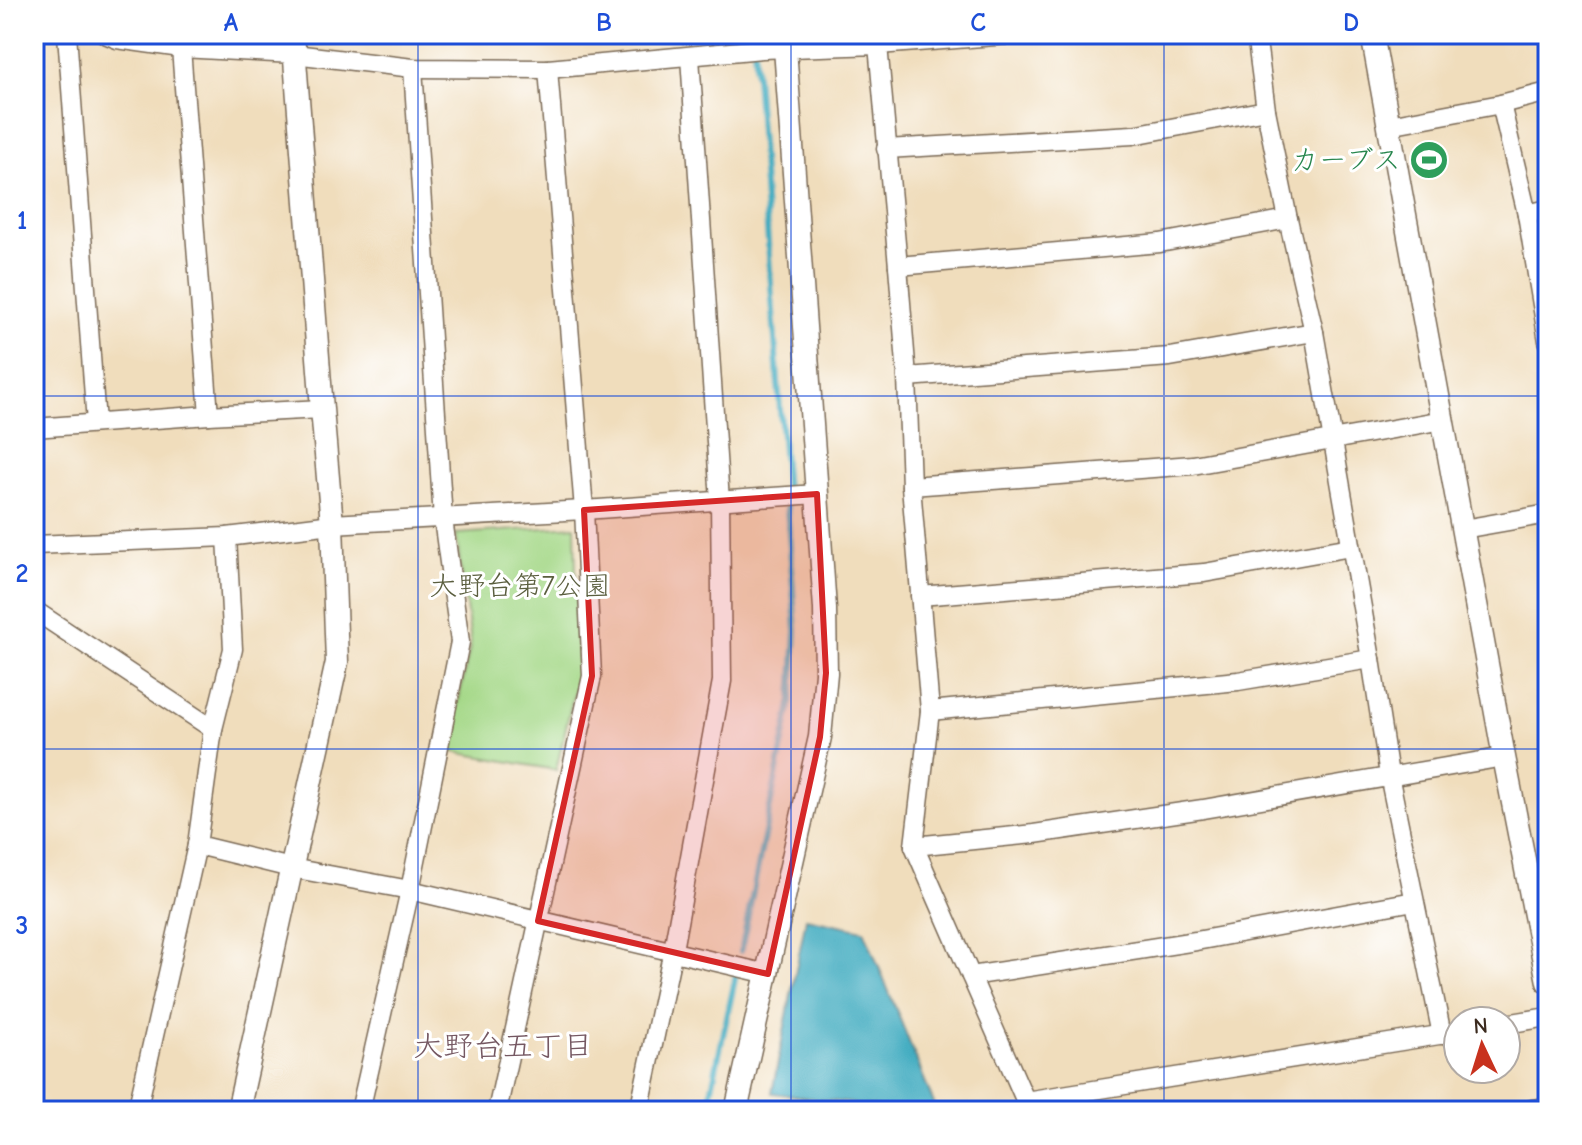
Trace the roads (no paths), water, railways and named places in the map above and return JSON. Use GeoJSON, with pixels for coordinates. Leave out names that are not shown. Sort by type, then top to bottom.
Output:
{"type":"FeatureCollection","features":[{"type":"Feature","properties":{"kind":"street"},"geometry":{"type":"LineString","coordinates":[[67,34],[96,423]]}},
{"type":"Feature","properties":{"kind":"street"},"geometry":{"type":"LineString","coordinates":[[105,34],[117,39],[181,48],[293,44],[413,68],[548,69],[762,49],[784,41],[878,45],[1021,34]]}},
{"type":"Feature","properties":{"kind":"street"},"geometry":{"type":"LineString","coordinates":[[1256,34],[1266,110],[1314,332],[1389,775],[1414,901],[1442,1005]]}},
{"type":"Feature","properties":{"kind":"street"},"geometry":{"type":"LineString","coordinates":[[1372,34],[1548,982]]}},
{"type":"Feature","properties":{"kind":"street"},"geometry":{"type":"LineString","coordinates":[[736,1111],[820,737],[826,673],[825,609],[784,41]]}},
{"type":"Feature","properties":{"kind":"street"},"geometry":{"type":"LineString","coordinates":[[238,1111],[337,662],[332,524],[293,44]]}},
{"type":"Feature","properties":{"kind":"street"},"geometry":{"type":"LineString","coordinates":[[878,45],[907,377],[911,486],[930,711],[914,846],[1027,1106],[1442,1034]]}},
{"type":"Feature","properties":{"kind":"street"},"geometry":{"type":"LineString","coordinates":[[181,48],[209,415]]}},
{"type":"Feature","properties":{"kind":"street"},"geometry":{"type":"LineString","coordinates":[[639,1111],[673,950],[722,681],[720,501],[690,57]]}},
{"type":"Feature","properties":{"kind":"street"},"geometry":{"type":"LineString","coordinates":[[360,1111],[410,890],[460,642],[443,519],[413,68]]}},
{"type":"Feature","properties":{"kind":"street"},"geometry":{"type":"LineString","coordinates":[[497,1111],[592,676],[584,510],[548,69]]}},
{"type":"Feature","properties":{"kind":"street"},"geometry":{"type":"LineString","coordinates":[[1389,125],[1548,92]]}},
{"type":"Feature","properties":{"kind":"street"},"geometry":{"type":"LineString","coordinates":[[1501,104],[1527,214],[1548,341]]}},
{"type":"Feature","properties":{"kind":"street"},"geometry":{"type":"LineString","coordinates":[[886,149],[1133,135],[1266,110]]}},
{"type":"Feature","properties":{"kind":"street"},"geometry":{"type":"LineString","coordinates":[[1527,214],[1548,209]]}},
{"type":"Feature","properties":{"kind":"street"},"geometry":{"type":"LineString","coordinates":[[898,266],[1160,243],[1288,219]]}},
{"type":"Feature","properties":{"kind":"street"},"geometry":{"type":"LineString","coordinates":[[907,377],[1170,357],[1314,332]]}},
{"type":"Feature","properties":{"kind":"street"},"geometry":{"type":"LineString","coordinates":[[34,428],[322,409]]}},
{"type":"Feature","properties":{"kind":"street"},"geometry":{"type":"LineString","coordinates":[[911,486],[1193,465],[1443,420]]}},
{"type":"Feature","properties":{"kind":"street"},"geometry":{"type":"LineString","coordinates":[[34,545],[227,537],[332,524],[817,494]]}},
{"type":"Feature","properties":{"kind":"street"},"geometry":{"type":"LineString","coordinates":[[1463,529],[1548,514]]}},
{"type":"Feature","properties":{"kind":"street"},"geometry":{"type":"LineString","coordinates":[[137,1111],[197,845],[213,729],[233,649],[227,537]]}},
{"type":"Feature","properties":{"kind":"street"},"geometry":{"type":"LineString","coordinates":[[920,596],[1204,573],[1351,547]]}},
{"type":"Feature","properties":{"kind":"street"},"geometry":{"type":"LineString","coordinates":[[34,610],[213,729]]}},
{"type":"Feature","properties":{"kind":"street"},"geometry":{"type":"LineString","coordinates":[[930,711],[1238,681],[1371,659]]}},
{"type":"Feature","properties":{"kind":"street"},"geometry":{"type":"LineString","coordinates":[[914,846],[1034,834],[1188,811],[1504,757]]}},
{"type":"Feature","properties":{"kind":"street"},"geometry":{"type":"LineString","coordinates":[[197,845],[291,868],[410,890],[768,974]]}},
{"type":"Feature","properties":{"kind":"street"},"geometry":{"type":"LineString","coordinates":[[971,976],[1196,941],[1414,901]]}},
{"type":"Feature","properties":{"kind":"street"},"geometry":{"type":"LineString","coordinates":[[1522,1021],[1548,1017]]}},
{"type":"Feature","properties":{"kind":"street"},"geometry":{"type":"LineString","coordinates":[[1533,1111],[1548,1109]]}},
{"type":"Feature","properties":{"kind":"water"},"geometry":{"type":"Polygon","coordinates":[[[806,918],[864,930],[937,1111],[907,1111],[772,1093],[806,918]]]}},
{"type":"Feature","properties":{"kind":"waterway"},"geometry":{"type":"LineString","coordinates":[[741,951],[792,698],[796,631],[753,34]]}},
{"type":"Feature","properties":{"kind":"waterway"},"geometry":{"type":"LineString","coordinates":[[707,1111],[737,970]]}},
{"type":"Feature","properties":{"kind":"place","name":"カーブス"},"geometry":{"type":"Point","coordinates":[1429,160]}},
{"type":"Feature","properties":{"kind":"district","name":"大野台五丁目"},"geometry":{"type":"Point","coordinates":[503,1046]}},
{"type":"Feature","properties":{"kind":"park label","name":"大野台第7公園"},"geometry":{"type":"Point","coordinates":[520,586]}}]}
